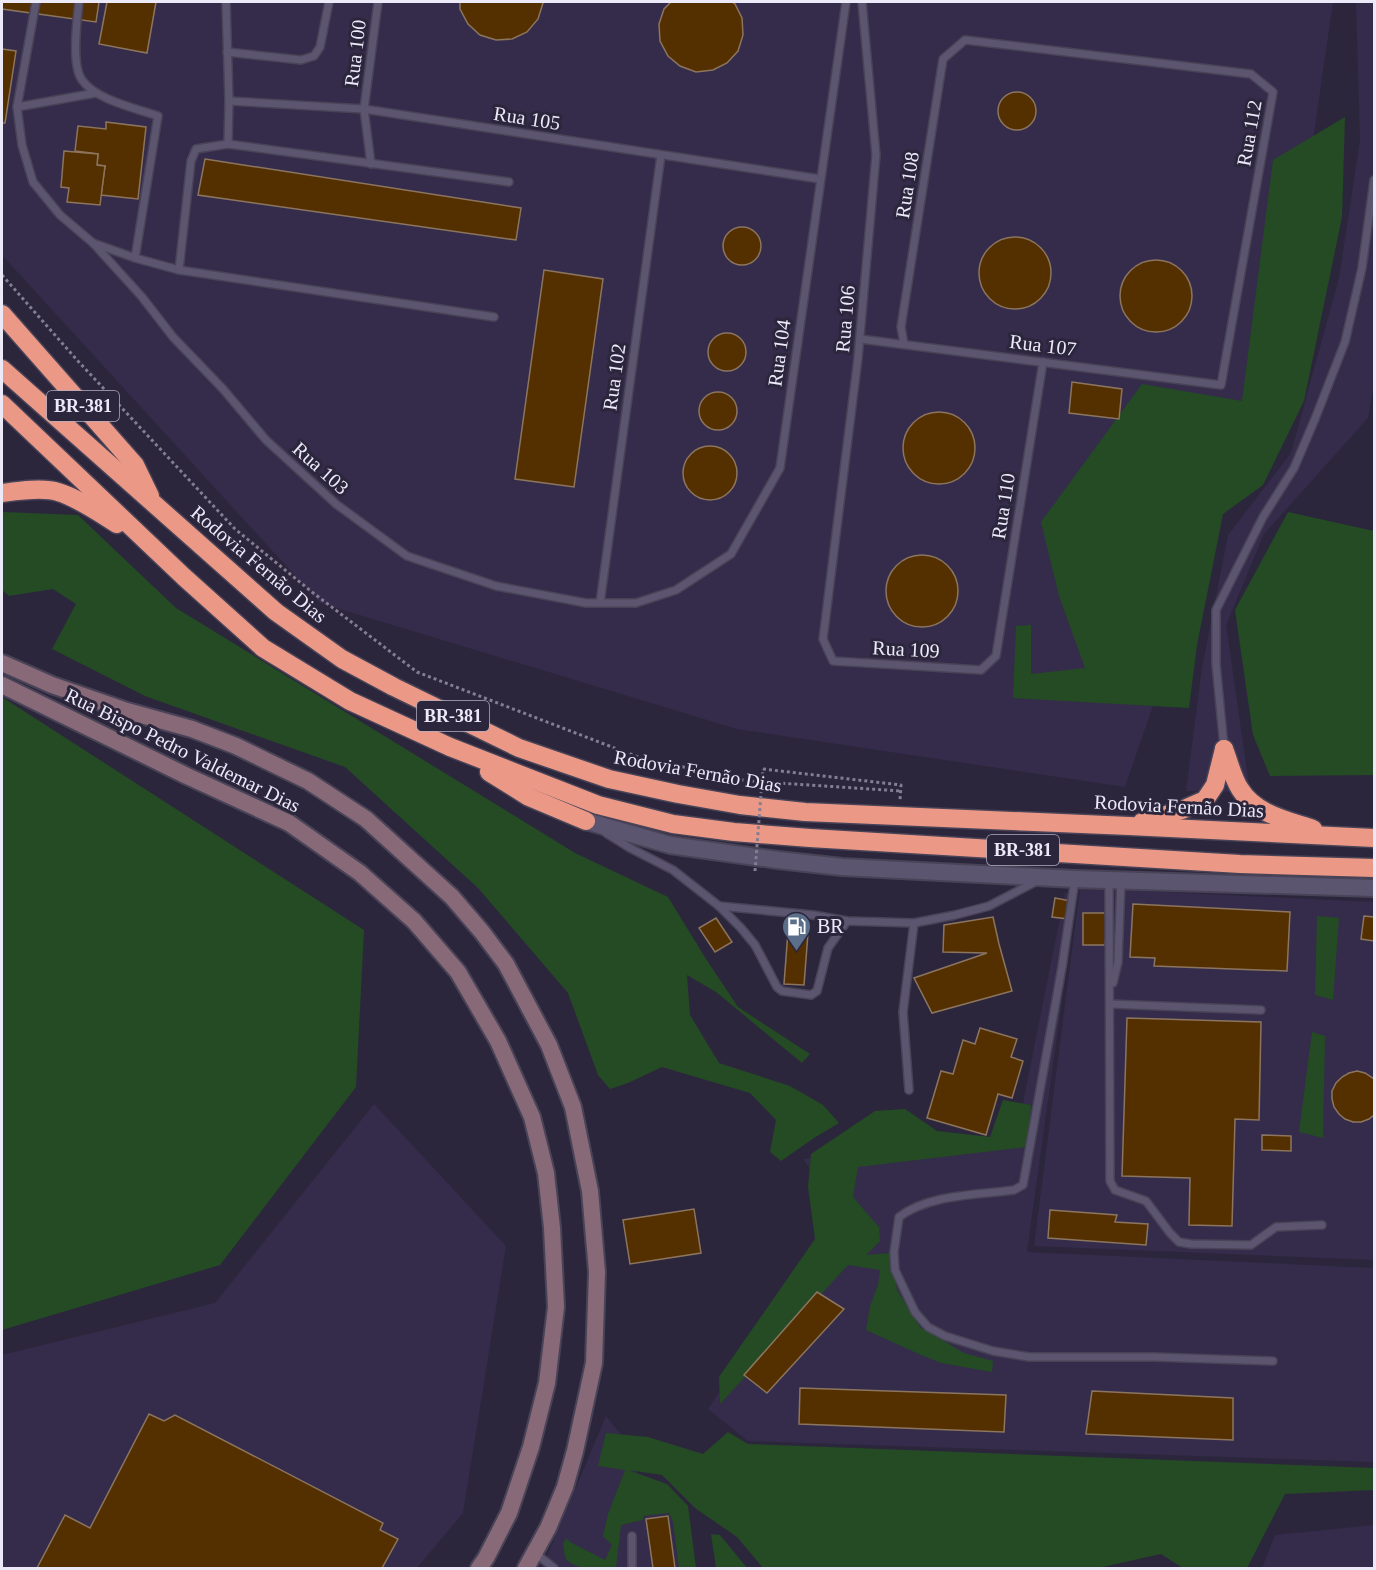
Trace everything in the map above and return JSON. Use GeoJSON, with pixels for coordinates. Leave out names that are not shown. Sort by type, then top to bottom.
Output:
{"type":"FeatureCollection","features":[{"type":"Feature","properties":{"kind":"highway","name":"BR-381"},"geometry":{"type":"LineString","coordinates":[[2,314],[135,465],[155,505]]}},
{"type":"Feature","properties":{"kind":"highway","name":"Rodovia Fernão Dias"},"geometry":{"type":"LineString","coordinates":[[2,369],[276,612],[342,659],[403,692],[519,748],[609,779],[740,805],[805,812],[1374,838]]}},
{"type":"Feature","properties":{"kind":"highway","name":"BR-381"},"geometry":{"type":"LineString","coordinates":[[2,404],[144,540],[263,648],[350,701],[450,747],[598,805],[673,824],[810,838],[1216,862],[1374,868]]}},
{"type":"Feature","properties":{"kind":"highway","name":"BR-381"},"geometry":{"type":"LineString","coordinates":[[2,493],[26,490],[57,491],[86,505],[144,540]]}},
{"type":"Feature","properties":{"kind":"highway","name":"BR-381"},"geometry":{"type":"LineString","coordinates":[[450,747],[529,797],[586,821]]}},
{"type":"Feature","properties":{"kind":"highway"},"geometry":{"type":"LineString","coordinates":[[1129,826],[1182,810],[1205,800],[1215,785],[1224,749]]}},
{"type":"Feature","properties":{"kind":"highway","name":"BR-381"},"geometry":{"type":"LineString","coordinates":[[1224,749],[1239,788],[1252,804],[1270,814],[1335,836]]}},
{"type":"Feature","properties":{"kind":"main road","name":"Rua Bispo Pedro Valdemar Dias"},"geometry":{"type":"LineString","coordinates":[[2,663],[52,685],[128,711],[192,729],[236,746],[308,781],[366,819],[452,897],[506,964],[549,1045],[573,1107],[590,1191],[597,1272],[594,1363],[583,1415],[565,1487],[548,1528],[526,1569]]}},
{"type":"Feature","properties":{"kind":"main road","name":"Rua Bispo Pedro Valdemar Dias"},"geometry":{"type":"LineString","coordinates":[[2,685],[186,776],[289,823],[360,873],[414,921],[458,972],[498,1041],[532,1117],[546,1173],[552,1228],[556,1307],[547,1383],[531,1447],[508,1513],[479,1569]]}},
{"type":"Feature","properties":{"kind":"street","name":"BR-381"},"geometry":{"type":"LineString","coordinates":[[586,821],[670,845],[842,867],[1044,878],[1374,888]]}},
{"type":"Feature","properties":{"kind":"lane","name":"Rua 103"},"geometry":{"type":"LineString","coordinates":[[36,2],[17,107],[22,145],[33,182],[60,215],[93,243],[142,297],[173,337],[266,440],[336,504],[407,556],[496,586],[586,603],[600,603]]}},
{"type":"Feature","properties":{"kind":"lane"},"geometry":{"type":"LineString","coordinates":[[79,2],[75,31],[81,80],[96,93],[158,116],[135,258]]}},
{"type":"Feature","properties":{"kind":"lane"},"geometry":{"type":"LineString","coordinates":[[226,2],[228,144]]}},
{"type":"Feature","properties":{"kind":"lane"},"geometry":{"type":"LineString","coordinates":[[227,52],[301,60],[314,56],[320,47],[328,2]]}},
{"type":"Feature","properties":{"kind":"lane","name":"Rua 100"},"geometry":{"type":"LineString","coordinates":[[370,164],[364,109],[378,2]]}},
{"type":"Feature","properties":{"kind":"lane","name":"Rua 104"},"geometry":{"type":"LineString","coordinates":[[600,603],[636,603],[676,590],[731,554],[780,468],[846,2]]}},
{"type":"Feature","properties":{"kind":"lane","name":"Rua 106"},"geometry":{"type":"LineString","coordinates":[[823,639],[860,339],[876,154],[862,2]]}},
{"type":"Feature","properties":{"kind":"lane","name":"Rua 108"},"geometry":{"type":"LineString","coordinates":[[904,344],[901,327],[943,59],[965,40]]}},
{"type":"Feature","properties":{"kind":"lane","name":"Rua 112"},"geometry":{"type":"LineString","coordinates":[[965,40],[1251,74],[1273,92],[1221,385]]}},
{"type":"Feature","properties":{"kind":"lane"},"geometry":{"type":"LineString","coordinates":[[17,107],[96,93]]}},
{"type":"Feature","properties":{"kind":"lane","name":"Rua 105"},"geometry":{"type":"LineString","coordinates":[[229,101],[364,109],[820,179]]}},
{"type":"Feature","properties":{"kind":"lane"},"geometry":{"type":"LineString","coordinates":[[179,270],[191,161],[196,149],[228,144],[509,182]]}},
{"type":"Feature","properties":{"kind":"lane","name":"Rua 102"},"geometry":{"type":"LineString","coordinates":[[600,603],[661,155]]}},
{"type":"Feature","properties":{"kind":"lane"},"geometry":{"type":"LineString","coordinates":[[1224,749],[1216,664],[1216,610],[1263,517],[1294,468],[1345,342],[1362,268],[1374,180]]}},
{"type":"Feature","properties":{"kind":"lane","name":"Rua 103"},"geometry":{"type":"LineString","coordinates":[[93,243],[179,270],[494,317]]}},
{"type":"Feature","properties":{"kind":"lane","name":"Rua 107"},"geometry":{"type":"LineString","coordinates":[[860,339],[1221,385]]}},
{"type":"Feature","properties":{"kind":"lane","name":"Rua 110"},"geometry":{"type":"LineString","coordinates":[[996,656],[1043,362]]}},
{"type":"Feature","properties":{"kind":"lane","name":"Rua 109"},"geometry":{"type":"LineString","coordinates":[[823,639],[832,661],[981,670],[996,656]]}},
{"type":"Feature","properties":{"kind":"lane"},"geometry":{"type":"LineString","coordinates":[[586,821],[630,848],[673,870],[719,906],[755,945],[777,987],[783,991],[812,996],[818,991],[828,948],[848,921]]}},
{"type":"Feature","properties":{"kind":"lane"},"geometry":{"type":"LineString","coordinates":[[719,906],[813,915],[848,921],[914,923],[989,906],[1044,878]]}},
{"type":"Feature","properties":{"kind":"lane"},"geometry":{"type":"LineString","coordinates":[[1075,879],[1062,967],[1023,1185],[1014,1190],[939,1199],[905,1212],[899,1217],[894,1252],[895,1270],[915,1312],[928,1327],[945,1336],[993,1351],[1029,1357],[1154,1357],[1273,1361]]}},
{"type":"Feature","properties":{"kind":"lane"},"geometry":{"type":"LineString","coordinates":[[1115,880],[1110,994],[1110,1181],[1115,1190],[1146,1201],[1179,1242],[1251,1245],[1276,1227],[1322,1225]]}},
{"type":"Feature","properties":{"kind":"lane"},"geometry":{"type":"LineString","coordinates":[[1110,994],[1118,962],[1115,880]]}},
{"type":"Feature","properties":{"kind":"lane"},"geometry":{"type":"LineString","coordinates":[[909,1090],[903,1012],[914,923]]}},
{"type":"Feature","properties":{"kind":"lane"},"geometry":{"type":"LineString","coordinates":[[1110,1004],[1261,1010]]}},
{"type":"Feature","properties":{"kind":"lane"},"geometry":{"type":"LineString","coordinates":[[632,1536],[632,1569]]}},
{"type":"Feature","properties":{"kind":"lane"},"geometry":{"type":"LineString","coordinates":[[535,1553],[554,1569]]}},
{"type":"Feature","properties":{"kind":"path"},"geometry":{"type":"LineString","coordinates":[[2,275],[235,529],[312,592],[417,672],[638,757],[747,781],[901,791]]}},
{"type":"Feature","properties":{"kind":"path"},"geometry":{"type":"LineString","coordinates":[[755,871],[763,769],[901,785]]}},
{"type":"Feature","properties":{"kind":"shaded area"},"geometry":{"type":"Polygon","coordinates":[[[2,2],[1333,2],[1288,314],[1125,787],[737,729],[320,603],[2,255],[2,2]]]}},
{"type":"Feature","properties":{"kind":"shaded area"},"geometry":{"type":"Polygon","coordinates":[[[1356,2],[1374,2],[1374,383],[1368,418],[1264,534],[1226,625],[1250,792],[1186,791],[1202,668],[1228,535],[1291,453],[1339,278],[1360,140],[1356,2]]]}},
{"type":"Feature","properties":{"kind":"shaded area"},"geometry":{"type":"Polygon","coordinates":[[[1080,888],[1374,902],[1374,1260],[1034,1246],[1080,888]]]}},
{"type":"Feature","properties":{"kind":"shaded area"},"geometry":{"type":"Polygon","coordinates":[[[1077,891],[1027,1252],[1374,1268],[1374,1462],[748,1441],[708,1409],[839,1210],[803,1159],[1016,1138],[1065,893],[1077,891]]]}},
{"type":"Feature","properties":{"kind":"shaded area"},"geometry":{"type":"Polygon","coordinates":[[[374,1104],[506,1246],[463,1513],[417,1568],[2,1568],[2,1355],[215,1303],[374,1104]]]}},
{"type":"Feature","properties":{"kind":"shaded area"},"geometry":{"type":"Polygon","coordinates":[[[606,1416],[632,1449],[637,1476],[667,1492],[695,1568],[542,1568],[606,1416]]]}},
{"type":"Feature","properties":{"kind":"shaded area"},"geometry":{"type":"Polygon","coordinates":[[[1374,1525],[1374,1568],[1262,1568],[1275,1535],[1374,1525]]]}},
{"type":"Feature","properties":{"kind":"green space"},"geometry":{"type":"Polygon","coordinates":[[[1345,117],[1342,217],[1304,401],[1263,485],[1223,514],[1197,645],[1189,708],[1013,698],[1016,626],[1031,625],[1031,674],[1085,668],[1059,596],[1041,522],[1142,384],[1242,401],[1273,160],[1345,117]]]}},
{"type":"Feature","properties":{"kind":"green space"},"geometry":{"type":"Polygon","coordinates":[[[3,512],[78,515],[176,608],[575,853],[668,897],[738,1007],[810,1054],[802,1063],[716,992],[687,975],[690,1015],[719,1063],[790,1086],[823,1105],[839,1123],[781,1161],[770,1152],[776,1120],[750,1093],[662,1067],[610,1089],[598,1075],[568,993],[478,888],[345,767],[145,696],[52,649],[76,604],[53,589],[9,596],[2,590],[3,512]]]}},
{"type":"Feature","properties":{"kind":"green space"},"geometry":{"type":"Polygon","coordinates":[[[1288,512],[1374,531],[1374,775],[1270,776],[1253,735],[1235,610],[1288,512]]]}},
{"type":"Feature","properties":{"kind":"green space"},"geometry":{"type":"Polygon","coordinates":[[[2,697],[364,930],[356,1087],[220,1265],[2,1330],[2,697]]]}},
{"type":"Feature","properties":{"kind":"green space"},"geometry":{"type":"Polygon","coordinates":[[[1317,916],[1339,918],[1333,1000],[1315,995],[1317,916]]]}},
{"type":"Feature","properties":{"kind":"green space"},"geometry":{"type":"Polygon","coordinates":[[[1312,1032],[1325,1036],[1323,1138],[1299,1132],[1312,1032]]]}},
{"type":"Feature","properties":{"kind":"green space"},"geometry":{"type":"Polygon","coordinates":[[[1003,1100],[1031,1105],[1027,1147],[858,1167],[853,1197],[879,1227],[880,1241],[866,1255],[891,1253],[897,1290],[920,1327],[964,1353],[993,1361],[992,1372],[941,1363],[866,1330],[880,1270],[848,1265],[720,1404],[719,1377],[815,1239],[808,1187],[811,1154],[875,1111],[905,1109],[937,1131],[990,1137],[1003,1100]]]}},
{"type":"Feature","properties":{"kind":"green space"},"geometry":{"type":"Polygon","coordinates":[[[728,1432],[748,1444],[1374,1468],[1374,1490],[1285,1494],[1247,1568],[1183,1568],[1161,1554],[1098,1568],[763,1568],[737,1537],[695,1508],[662,1475],[628,1470],[667,1484],[688,1506],[696,1568],[679,1568],[673,1522],[669,1513],[643,1516],[643,1520],[621,1525],[616,1568],[581,1567],[566,1559],[563,1544],[566,1538],[605,1560],[612,1545],[603,1536],[608,1514],[625,1470],[598,1466],[606,1433],[648,1437],[703,1454],[728,1432]]]}},
{"type":"Feature","properties":{"kind":"green space"},"geometry":{"type":"Polygon","coordinates":[[[711,1534],[720,1535],[747,1568],[716,1568],[711,1534]]]}},
{"type":"Feature","properties":{"kind":"building"},"geometry":{"type":"Polygon","coordinates":[[[2,2],[99,2],[96,22],[2,9],[2,2]]]}},
{"type":"Feature","properties":{"kind":"building"},"geometry":{"type":"Polygon","coordinates":[[[107,2],[156,2],[147,53],[99,44],[107,2]]]}},
{"type":"Feature","properties":{"kind":"building"},"geometry":{"type":"Polygon","coordinates":[[[460,2],[543,3],[538,19],[527,32],[512,39],[496,40],[480,35],[468,24],[460,9],[460,2]]]}},
{"type":"Feature","properties":{"kind":"building"},"geometry":{"type":"Polygon","coordinates":[[[671,2],[732,2],[735,4],[742,18],[743,35],[738,51],[727,63],[713,70],[696,72],[680,66],[668,56],[660,41],[659,24],[664,9],[671,2]]]}},
{"type":"Feature","properties":{"kind":"building"},"geometry":{"type":"Polygon","coordinates":[[[2,49],[16,51],[5,123],[2,123],[2,49]]]}},
{"type":"Feature","properties":{"kind":"building"},"geometry":{"type":"Polygon","coordinates":[[[1017,92],[1030,98],[1036,111],[1030,124],[1017,130],[1004,124],[998,111],[1004,98],[1017,92]]]}},
{"type":"Feature","properties":{"kind":"building"},"geometry":{"type":"Polygon","coordinates":[[[106,122],[146,127],[138,199],[101,195],[105,166],[97,165],[98,154],[75,151],[78,126],[106,129],[106,122]]]}},
{"type":"Feature","properties":{"kind":"building"},"geometry":{"type":"Polygon","coordinates":[[[64,151],[98,154],[97,165],[105,166],[100,205],[67,202],[69,188],[61,187],[64,151]]]}},
{"type":"Feature","properties":{"kind":"building"},"geometry":{"type":"Polygon","coordinates":[[[205,159],[521,208],[516,240],[198,195],[205,159]]]}},
{"type":"Feature","properties":{"kind":"building"},"geometry":{"type":"Polygon","coordinates":[[[742,227],[755,233],[761,246],[755,259],[742,265],[729,259],[723,246],[729,233],[742,227]]]}},
{"type":"Feature","properties":{"kind":"building"},"geometry":{"type":"Polygon","coordinates":[[[1008,237],[1022,237],[1041,247],[1051,266],[1051,280],[1041,299],[1022,309],[1008,309],[989,299],[979,280],[979,266],[989,247],[1008,237]]]}},
{"type":"Feature","properties":{"kind":"building"},"geometry":{"type":"Polygon","coordinates":[[[1149,260],[1163,260],[1182,270],[1192,289],[1192,303],[1182,322],[1163,332],[1149,332],[1130,322],[1120,303],[1120,289],[1130,270],[1149,260]]]}},
{"type":"Feature","properties":{"kind":"building"},"geometry":{"type":"Polygon","coordinates":[[[544,270],[603,279],[574,487],[515,479],[544,270]]]}},
{"type":"Feature","properties":{"kind":"building"},"geometry":{"type":"Polygon","coordinates":[[[727,333],[740,339],[746,352],[740,365],[727,371],[714,365],[708,352],[714,339],[727,333]]]}},
{"type":"Feature","properties":{"kind":"building"},"geometry":{"type":"Polygon","coordinates":[[[1072,382],[1122,389],[1119,419],[1069,413],[1072,382]]]}},
{"type":"Feature","properties":{"kind":"building"},"geometry":{"type":"Polygon","coordinates":[[[718,392],[731,398],[737,411],[731,424],[718,430],[705,424],[699,411],[705,398],[718,392]]]}},
{"type":"Feature","properties":{"kind":"building"},"geometry":{"type":"Polygon","coordinates":[[[932,412],[946,412],[965,422],[975,441],[975,455],[965,474],[946,484],[932,484],[913,474],[903,455],[903,441],[913,422],[932,412]]]}},
{"type":"Feature","properties":{"kind":"building"},"geometry":{"type":"Polygon","coordinates":[[[705,446],[715,446],[725,450],[733,458],[737,473],[733,488],[725,496],[715,500],[705,500],[695,496],[687,488],[683,478],[683,468],[687,458],[695,450],[705,446]]]}},
{"type":"Feature","properties":{"kind":"building"},"geometry":{"type":"Polygon","coordinates":[[[929,555],[948,565],[956,577],[958,591],[956,605],[948,617],[936,625],[915,627],[896,617],[888,605],[886,584],[896,565],[908,557],[929,555]]]}},
{"type":"Feature","properties":{"kind":"building"},"geometry":{"type":"Polygon","coordinates":[[[1055,898],[1071,901],[1068,919],[1052,917],[1055,898]]]}},
{"type":"Feature","properties":{"kind":"building"},"geometry":{"type":"Polygon","coordinates":[[[1133,904],[1290,912],[1287,971],[1154,966],[1155,958],[1130,957],[1133,904]]]}},
{"type":"Feature","properties":{"kind":"building"},"geometry":{"type":"Polygon","coordinates":[[[1083,913],[1108,915],[1105,945],[1083,945],[1083,913]]]}},
{"type":"Feature","properties":{"kind":"building"},"geometry":{"type":"Polygon","coordinates":[[[1364,916],[1374,917],[1374,941],[1361,939],[1364,916]]]}},
{"type":"Feature","properties":{"kind":"building"},"geometry":{"type":"Polygon","coordinates":[[[993,917],[1012,991],[932,1013],[914,978],[987,953],[943,952],[944,925],[993,917]]]}},
{"type":"Feature","properties":{"kind":"building"},"geometry":{"type":"Polygon","coordinates":[[[716,918],[732,942],[715,952],[699,928],[716,918]]]}},
{"type":"Feature","properties":{"kind":"building","name":"BR"},"geometry":{"type":"Polygon","coordinates":[[[789,918],[809,920],[804,985],[784,984],[789,918]]]}},
{"type":"Feature","properties":{"kind":"building"},"geometry":{"type":"Polygon","coordinates":[[[1127,1018],[1261,1022],[1259,1120],[1235,1119],[1232,1226],[1189,1225],[1190,1178],[1122,1176],[1127,1018]]]}},
{"type":"Feature","properties":{"kind":"building"},"geometry":{"type":"Polygon","coordinates":[[[980,1028],[1017,1039],[1011,1057],[1023,1061],[1012,1098],[998,1094],[986,1135],[927,1118],[941,1071],[953,1074],[963,1040],[975,1044],[980,1028]]]}},
{"type":"Feature","properties":{"kind":"building"},"geometry":{"type":"Polygon","coordinates":[[[1357,1071],[1374,1079],[1374,1115],[1361,1122],[1353,1122],[1345,1119],[1334,1107],[1332,1091],[1342,1077],[1357,1071]]]}},
{"type":"Feature","properties":{"kind":"building"},"geometry":{"type":"Polygon","coordinates":[[[1262,1135],[1291,1136],[1291,1151],[1262,1150],[1262,1135]]]}},
{"type":"Feature","properties":{"kind":"building"},"geometry":{"type":"Polygon","coordinates":[[[694,1209],[701,1253],[630,1264],[623,1220],[694,1209]]]}},
{"type":"Feature","properties":{"kind":"building"},"geometry":{"type":"Polygon","coordinates":[[[1050,1210],[1117,1215],[1115,1222],[1148,1224],[1146,1245],[1048,1238],[1050,1210]]]}},
{"type":"Feature","properties":{"kind":"building"},"geometry":{"type":"Polygon","coordinates":[[[817,1292],[844,1309],[767,1393],[744,1375],[817,1292]]]}},
{"type":"Feature","properties":{"kind":"building"},"geometry":{"type":"Polygon","coordinates":[[[800,1388],[1006,1395],[1004,1432],[799,1424],[800,1388]]]}},
{"type":"Feature","properties":{"kind":"building"},"geometry":{"type":"Polygon","coordinates":[[[1092,1391],[1233,1398],[1233,1440],[1086,1434],[1092,1391]]]}},
{"type":"Feature","properties":{"kind":"building"},"geometry":{"type":"Polygon","coordinates":[[[149,1414],[164,1421],[175,1415],[383,1523],[380,1530],[398,1539],[382,1568],[37,1568],[65,1515],[90,1528],[149,1414]]]}},
{"type":"Feature","properties":{"kind":"building"},"geometry":{"type":"Polygon","coordinates":[[[668,1516],[675,1568],[653,1568],[646,1519],[668,1516]]]}},
{"type":"Feature","properties":{"kind":"place","name":"BR"},"geometry":{"type":"Point","coordinates":[796,952]}}]}
